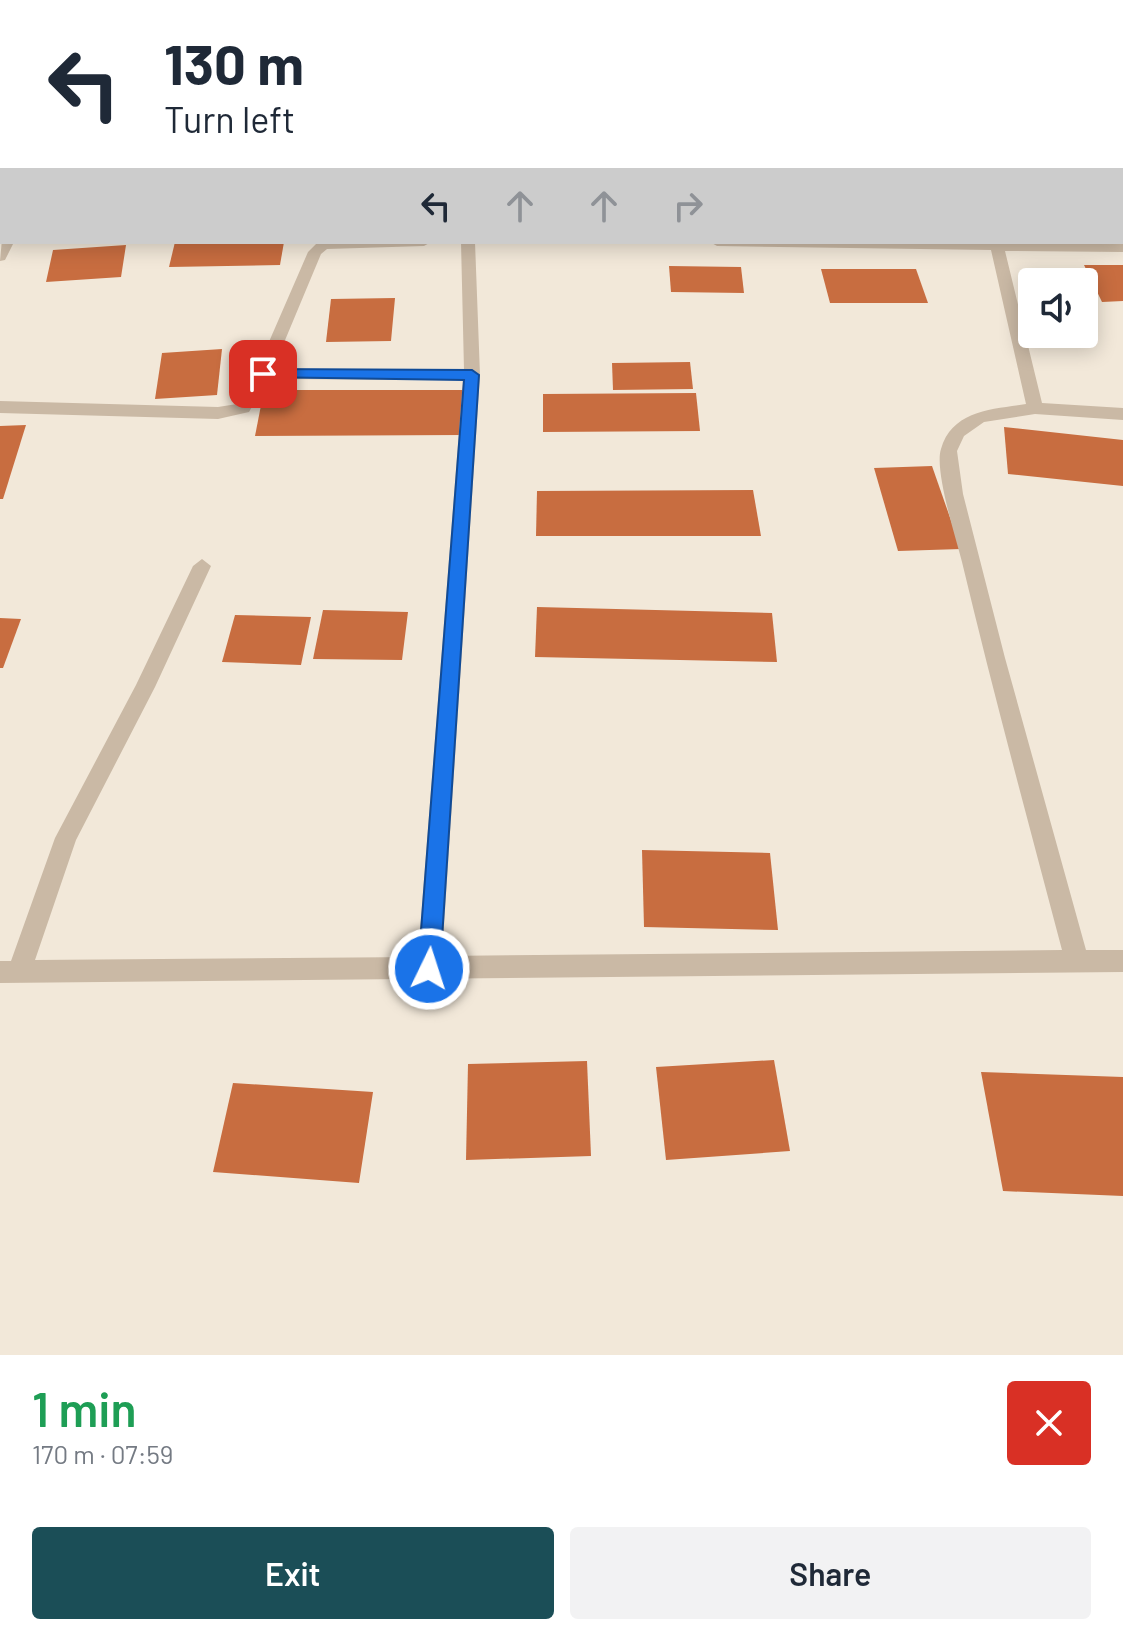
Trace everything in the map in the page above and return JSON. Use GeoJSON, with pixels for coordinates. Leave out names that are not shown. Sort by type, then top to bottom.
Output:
{"type":"FeatureCollection","features":[{"type":"Feature","properties":{"kind":"street"},"geometry":{"type":"LineString","coordinates":[[0,407],[226,412],[243,408],[263,374],[315,252],[323,245],[357,244]]}},
{"type":"Feature","properties":{"kind":"street"},"geometry":{"type":"LineString","coordinates":[[429,969],[472,375],[468,244]]}},
{"type":"Feature","properties":{"kind":"street"},"geometry":{"type":"LineString","coordinates":[[997,244],[1035,408]]}},
{"type":"Feature","properties":{"kind":"street"},"geometry":{"type":"LineString","coordinates":[[1022,244],[1123,248]]}},
{"type":"Feature","properties":{"kind":"street"},"geometry":{"type":"LineString","coordinates":[[263,374],[472,375]]}},
{"type":"Feature","properties":{"kind":"street"},"geometry":{"type":"LineString","coordinates":[[1077,961],[995,658],[954,494],[948,451],[957,432],[979,417],[1035,408],[1123,414]]}},
{"type":"Feature","properties":{"kind":"street"},"geometry":{"type":"LineString","coordinates":[[202,566],[145,687],[66,838],[9,972],[1123,961]]}},
{"type":"Feature","properties":{"kind":"building"},"geometry":{"type":"Polygon","coordinates":[[[175,244],[284,244],[280,265],[169,267],[175,244]]]}},
{"type":"Feature","properties":{"kind":"building"},"geometry":{"type":"Polygon","coordinates":[[[126,245],[121,277],[46,282],[53,250],[126,245]]]}},
{"type":"Feature","properties":{"kind":"building"},"geometry":{"type":"Polygon","coordinates":[[[1084,265],[1123,265],[1123,301],[1102,302],[1098,294],[1098,268],[1085,268],[1084,265]]]}},
{"type":"Feature","properties":{"kind":"building"},"geometry":{"type":"Polygon","coordinates":[[[669,266],[741,267],[744,293],[671,292],[669,266]]]}},
{"type":"Feature","properties":{"kind":"building"},"geometry":{"type":"Polygon","coordinates":[[[821,269],[916,269],[928,303],[830,303],[821,269]]]}},
{"type":"Feature","properties":{"kind":"building"},"geometry":{"type":"Polygon","coordinates":[[[395,298],[391,341],[326,342],[331,299],[395,298]]]}},
{"type":"Feature","properties":{"kind":"building"},"geometry":{"type":"Polygon","coordinates":[[[222,349],[217,395],[155,399],[162,353],[222,349]]]}},
{"type":"Feature","properties":{"kind":"building"},"geometry":{"type":"Polygon","coordinates":[[[690,362],[693,389],[613,390],[612,363],[690,362]]]}},
{"type":"Feature","properties":{"kind":"building"},"geometry":{"type":"Polygon","coordinates":[[[264,390],[465,390],[462,435],[255,436],[264,390]]]}},
{"type":"Feature","properties":{"kind":"building"},"geometry":{"type":"Polygon","coordinates":[[[696,393],[700,431],[543,432],[543,394],[696,393]]]}},
{"type":"Feature","properties":{"kind":"building"},"geometry":{"type":"Polygon","coordinates":[[[26,425],[3,499],[0,499],[0,426],[26,425]]]}},
{"type":"Feature","properties":{"kind":"building"},"geometry":{"type":"Polygon","coordinates":[[[1004,427],[1123,440],[1123,486],[1008,474],[1004,427]]]}},
{"type":"Feature","properties":{"kind":"building"},"geometry":{"type":"Polygon","coordinates":[[[932,466],[961,549],[898,551],[874,468],[932,466]]]}},
{"type":"Feature","properties":{"kind":"building"},"geometry":{"type":"Polygon","coordinates":[[[753,490],[761,536],[536,536],[537,491],[753,490]]]}},
{"type":"Feature","properties":{"kind":"building"},"geometry":{"type":"Polygon","coordinates":[[[537,607],[772,613],[777,662],[535,657],[537,607]]]}},
{"type":"Feature","properties":{"kind":"building"},"geometry":{"type":"Polygon","coordinates":[[[323,610],[408,612],[402,660],[313,659],[323,610]]]}},
{"type":"Feature","properties":{"kind":"building"},"geometry":{"type":"Polygon","coordinates":[[[235,615],[311,617],[301,665],[222,662],[235,615]]]}},
{"type":"Feature","properties":{"kind":"building"},"geometry":{"type":"Polygon","coordinates":[[[0,618],[21,619],[3,668],[0,668],[0,618]]]}},
{"type":"Feature","properties":{"kind":"building"},"geometry":{"type":"Polygon","coordinates":[[[642,850],[770,853],[778,930],[644,927],[642,850]]]}},
{"type":"Feature","properties":{"kind":"building"},"geometry":{"type":"Polygon","coordinates":[[[774,1060],[790,1151],[666,1160],[656,1067],[774,1060]]]}},
{"type":"Feature","properties":{"kind":"building"},"geometry":{"type":"Polygon","coordinates":[[[587,1061],[591,1156],[466,1160],[468,1064],[587,1061]]]}},
{"type":"Feature","properties":{"kind":"building"},"geometry":{"type":"Polygon","coordinates":[[[981,1072],[1123,1077],[1123,1196],[1003,1191],[981,1072]]]}},
{"type":"Feature","properties":{"kind":"building"},"geometry":{"type":"Polygon","coordinates":[[[233,1083],[373,1092],[359,1183],[213,1172],[233,1083]]]}},
{"type":"Feature","properties":{"kind":"route"},"geometry":{"type":"LineString","coordinates":[[263,374],[472,375],[429,969]]}}]}
